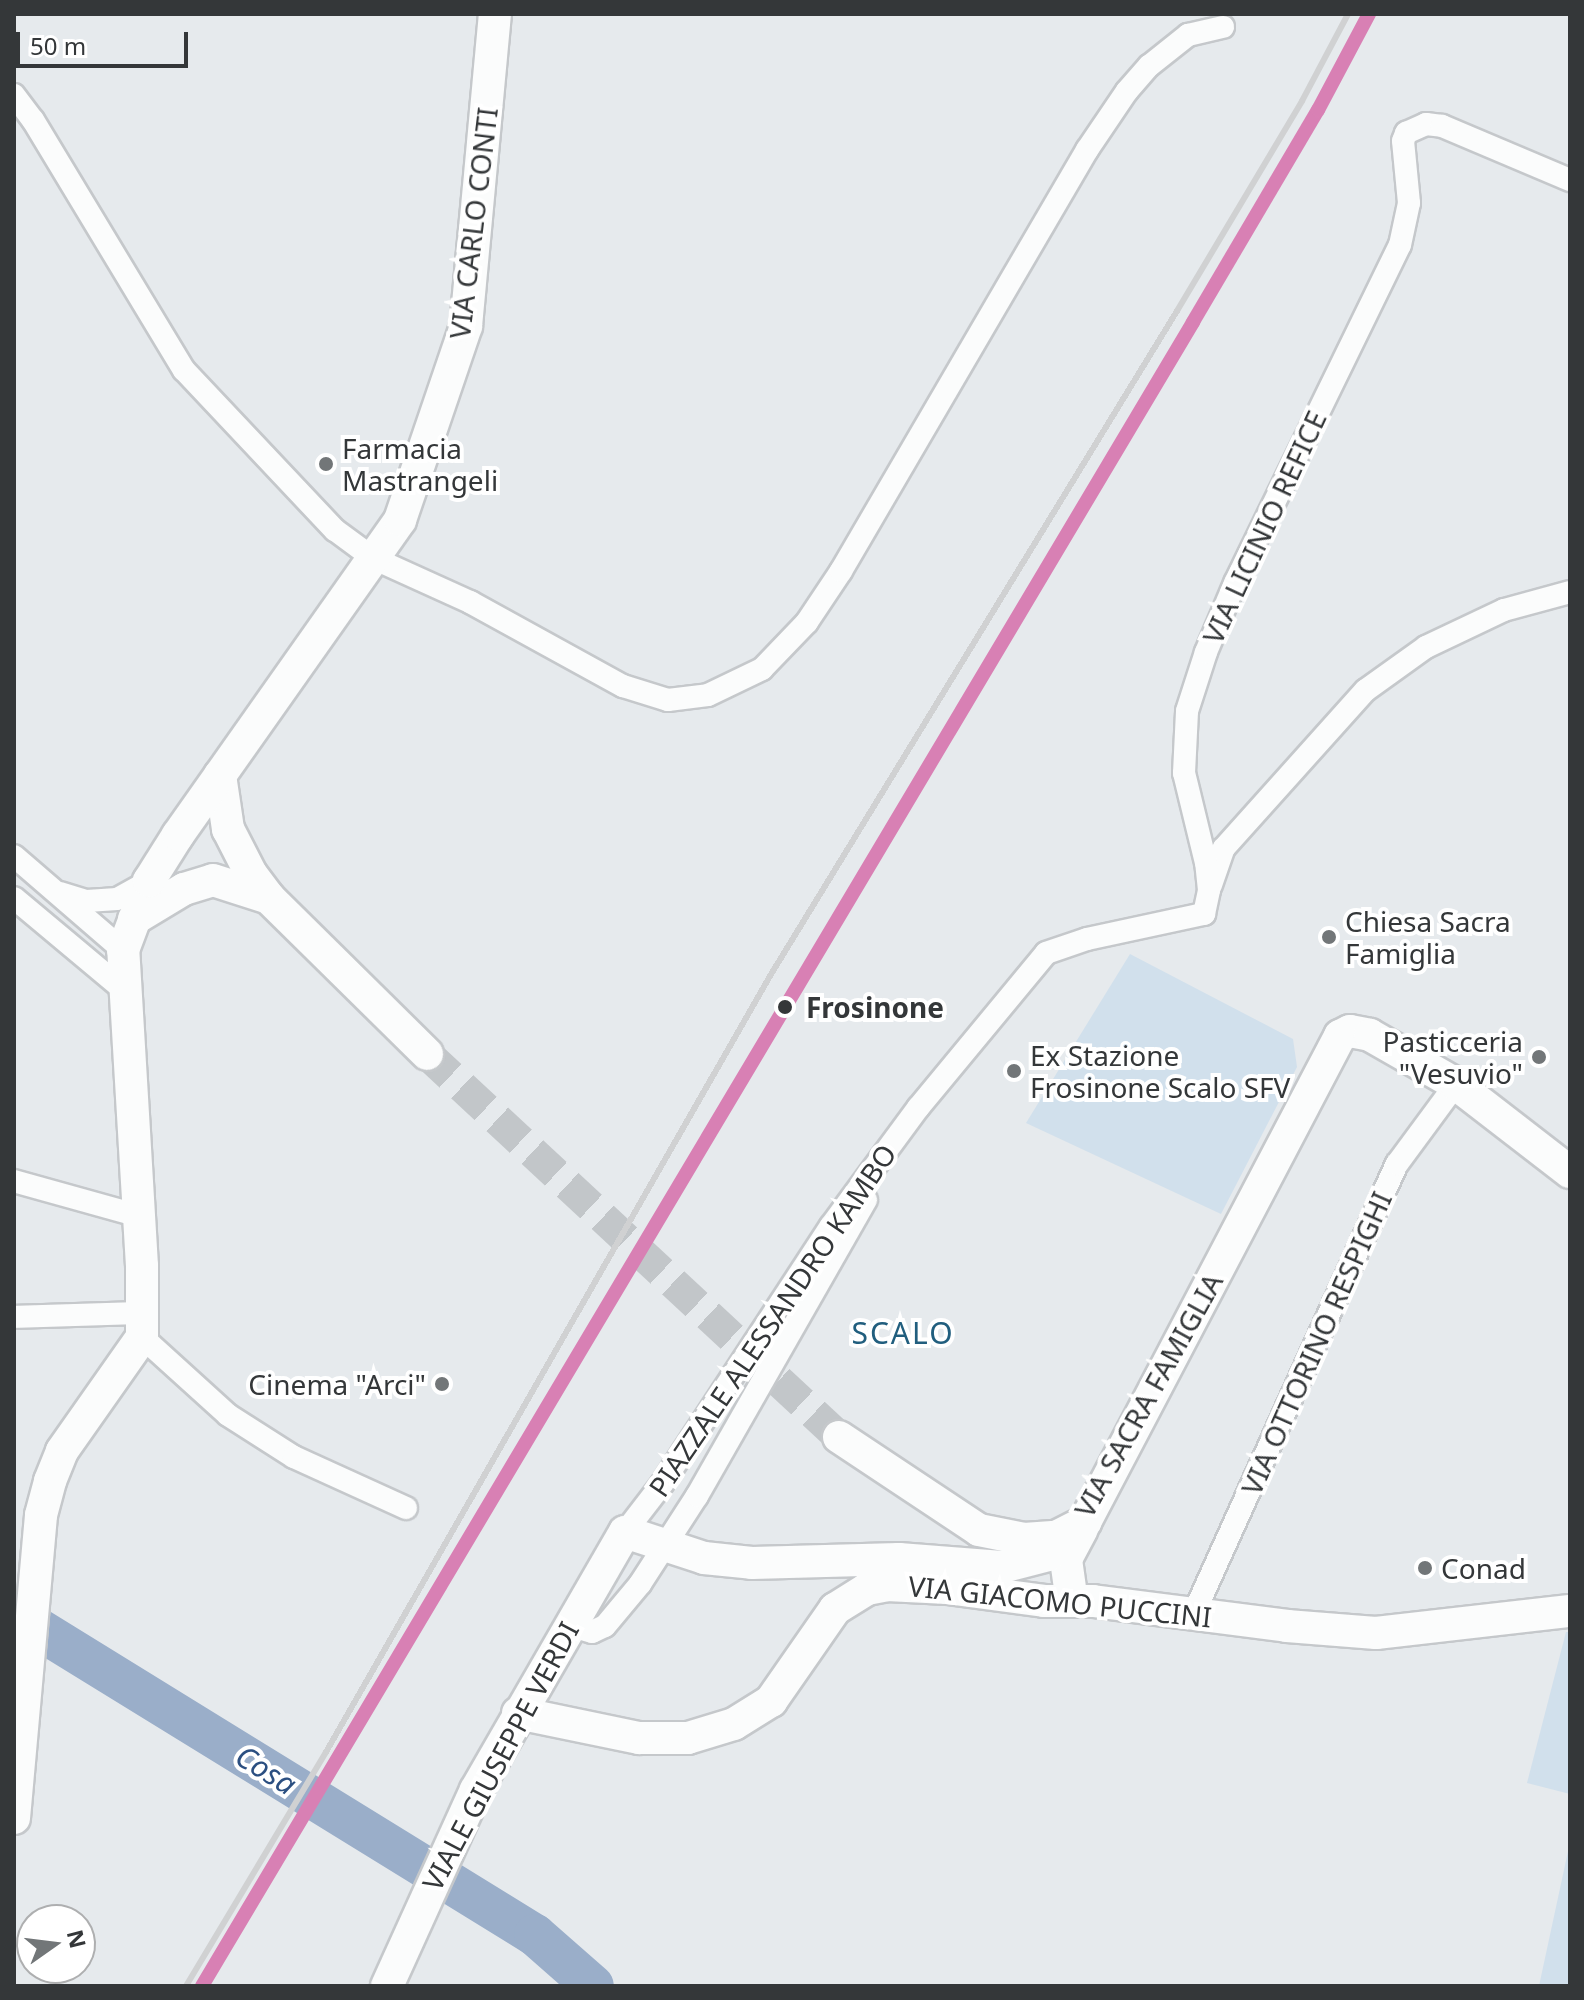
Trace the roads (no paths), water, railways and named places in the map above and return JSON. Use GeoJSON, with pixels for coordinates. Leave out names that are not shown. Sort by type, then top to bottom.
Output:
{"type":"FeatureCollection","features":[{"type":"Feature","properties":{"kind":"main road","name":"VIA CARLO CONTI"},"geometry":{"type":"LineString","coordinates":[[123,950],[149,881],[178,835],[400,520],[466,326],[495,14]]}},
{"type":"Feature","properties":{"kind":"main road"},"geometry":{"type":"LineString","coordinates":[[220,775],[222,803],[236,848],[269,898],[427,1054]]}},
{"type":"Feature","properties":{"kind":"main road"},"geometry":{"type":"LineString","coordinates":[[178,835],[236,848]]}},
{"type":"Feature","properties":{"kind":"main road"},"geometry":{"type":"LineString","coordinates":[[178,835],[192,860],[213,880],[269,898]]}},
{"type":"Feature","properties":{"kind":"main road"},"geometry":{"type":"LineString","coordinates":[[134,919],[184,889],[213,880]]}},
{"type":"Feature","properties":{"kind":"main road"},"geometry":{"type":"LineString","coordinates":[[14,1818],[41,1515],[62,1451],[143,1325],[123,950]]}},
{"type":"Feature","properties":{"kind":"main road","name":"VIA SACRA FAMIGLIA"},"geometry":{"type":"LineString","coordinates":[[839,1437],[979,1530],[1024,1539],[1056,1537],[1085,1522],[1340,1036],[1350,1031],[1370,1035],[1456,1084]]}},
{"type":"Feature","properties":{"kind":"main road"},"geometry":{"type":"LineString","coordinates":[[1456,1084],[1570,1172]]}},
{"type":"Feature","properties":{"kind":"main road"},"geometry":{"type":"LineString","coordinates":[[625,1532],[670,1538],[713,1559],[752,1563],[899,1559],[1002,1567],[1027,1562],[1063,1545],[1085,1522]]}},
{"type":"Feature","properties":{"kind":"main road"},"geometry":{"type":"LineString","coordinates":[[1081,1594],[1066,1559],[1085,1522]]}},
{"type":"Feature","properties":{"kind":"main road"},"geometry":{"type":"LineString","coordinates":[[979,1530],[1081,1594]]}},
{"type":"Feature","properties":{"kind":"main road","name":"VIALE GIUSEPPE VERDI"},"geometry":{"type":"LineString","coordinates":[[387,1986],[476,1790],[568,1625],[625,1532]]}},
{"type":"Feature","properties":{"kind":"main road","name":"VIA GIACOMO PUCCINI"},"geometry":{"type":"LineString","coordinates":[[518,1713],[639,1738],[688,1738],[734,1724],[771,1701],[835,1609],[867,1589],[905,1584],[1044,1601],[1081,1594],[1194,1613],[1376,1633],[1570,1611]]}},
{"type":"Feature","properties":{"kind":"street"},"geometry":{"type":"LineString","coordinates":[[14,95],[33,120],[184,370],[335,530],[373,558],[470,602],[623,686],[668,700],[708,695],[762,669],[807,622],[841,571],[1087,150],[1127,91],[1149,66],[1188,35],[1223,27]]}},
{"type":"Feature","properties":{"kind":"street","name":"VIA LICINIO REFICE"},"geometry":{"type":"LineString","coordinates":[[1209,890],[1183,753],[1187,711],[1196,680],[1235,583],[1400,245],[1409,203],[1403,141],[1413,127],[1426,124],[1458,132],[1570,180]]}},
{"type":"Feature","properties":{"kind":"street"},"geometry":{"type":"LineString","coordinates":[[1209,890],[1224,848],[1366,690],[1426,647],[1504,610],[1570,592]]}},
{"type":"Feature","properties":{"kind":"street"},"geometry":{"type":"LineString","coordinates":[[1197,831],[1228,836],[1235,834]]}},
{"type":"Feature","properties":{"kind":"street"},"geometry":{"type":"LineString","coordinates":[[14,856],[123,950]]}},
{"type":"Feature","properties":{"kind":"street"},"geometry":{"type":"LineString","coordinates":[[55,892],[87,901],[117,899],[149,881]]}},
{"type":"Feature","properties":{"kind":"street","name":"PIAZZALE ALESSANDRO KAMBO"},"geometry":{"type":"LineString","coordinates":[[625,1532],[662,1484],[801,1267],[918,1108],[1046,953],[1109,934],[1204,914],[1209,890]]}},
{"type":"Feature","properties":{"kind":"street"},"geometry":{"type":"LineString","coordinates":[[14,898],[124,990]]}},
{"type":"Feature","properties":{"kind":"street","name":"VIA OTTORINO RESPIGHI"},"geometry":{"type":"LineString","coordinates":[[1194,1613],[1397,1164],[1456,1084]]}},
{"type":"Feature","properties":{"kind":"street","name":"PIAZZALE ALESSANDRO KAMBO"},"geometry":{"type":"LineString","coordinates":[[568,1625],[592,1632],[605,1626],[640,1584],[670,1538],[918,1108]]}},
{"type":"Feature","properties":{"kind":"street"},"geometry":{"type":"LineString","coordinates":[[14,1181],[139,1216]]}},
{"type":"Feature","properties":{"kind":"street"},"geometry":{"type":"LineString","coordinates":[[14,1317],[143,1325],[228,1415],[294,1457],[406,1508]]}},
{"type":"Feature","properties":{"kind":"waterway","name":"Cosa"},"geometry":{"type":"LineString","coordinates":[[14,1614],[535,1935],[593,1986]]}},
{"type":"Feature","properties":{"kind":"tunnel"},"geometry":{"type":"LineString","coordinates":[[427,1054],[839,1437]]}},
{"type":"Feature","properties":{"kind":"railway"},"geometry":{"type":"LineString","coordinates":[[186,1986],[326,1752],[773,971],[1177,311],[1302,101],[1348,14]]}},
{"type":"Feature","properties":{"kind":"place","name":"Farmacia Mastrangeli"},"geometry":{"type":"Point","coordinates":[326,464]}},
{"type":"Feature","properties":{"kind":"place","name":"Chiesa Sacra Famiglia"},"geometry":{"type":"Point","coordinates":[1329,937]}},
{"type":"Feature","properties":{"kind":"place","name":"Frosinone"},"geometry":{"type":"Point","coordinates":[785,1007]}},
{"type":"Feature","properties":{"kind":"place","name":"Pasticceria \"Vesuvio\""},"geometry":{"type":"Point","coordinates":[1539,1057]}},
{"type":"Feature","properties":{"kind":"place","name":"Ex Stazione Frosinone Scalo SFV"},"geometry":{"type":"Point","coordinates":[1014,1071]}},
{"type":"Feature","properties":{"kind":"place","name":"Cinema \"Arci\""},"geometry":{"type":"Point","coordinates":[442,1384]}},
{"type":"Feature","properties":{"kind":"place","name":"Conad"},"geometry":{"type":"Point","coordinates":[1425,1568]}},
{"type":"Feature","properties":{"kind":"district","name":"SCALO"},"geometry":{"type":"Point","coordinates":[903,1333]}}]}
